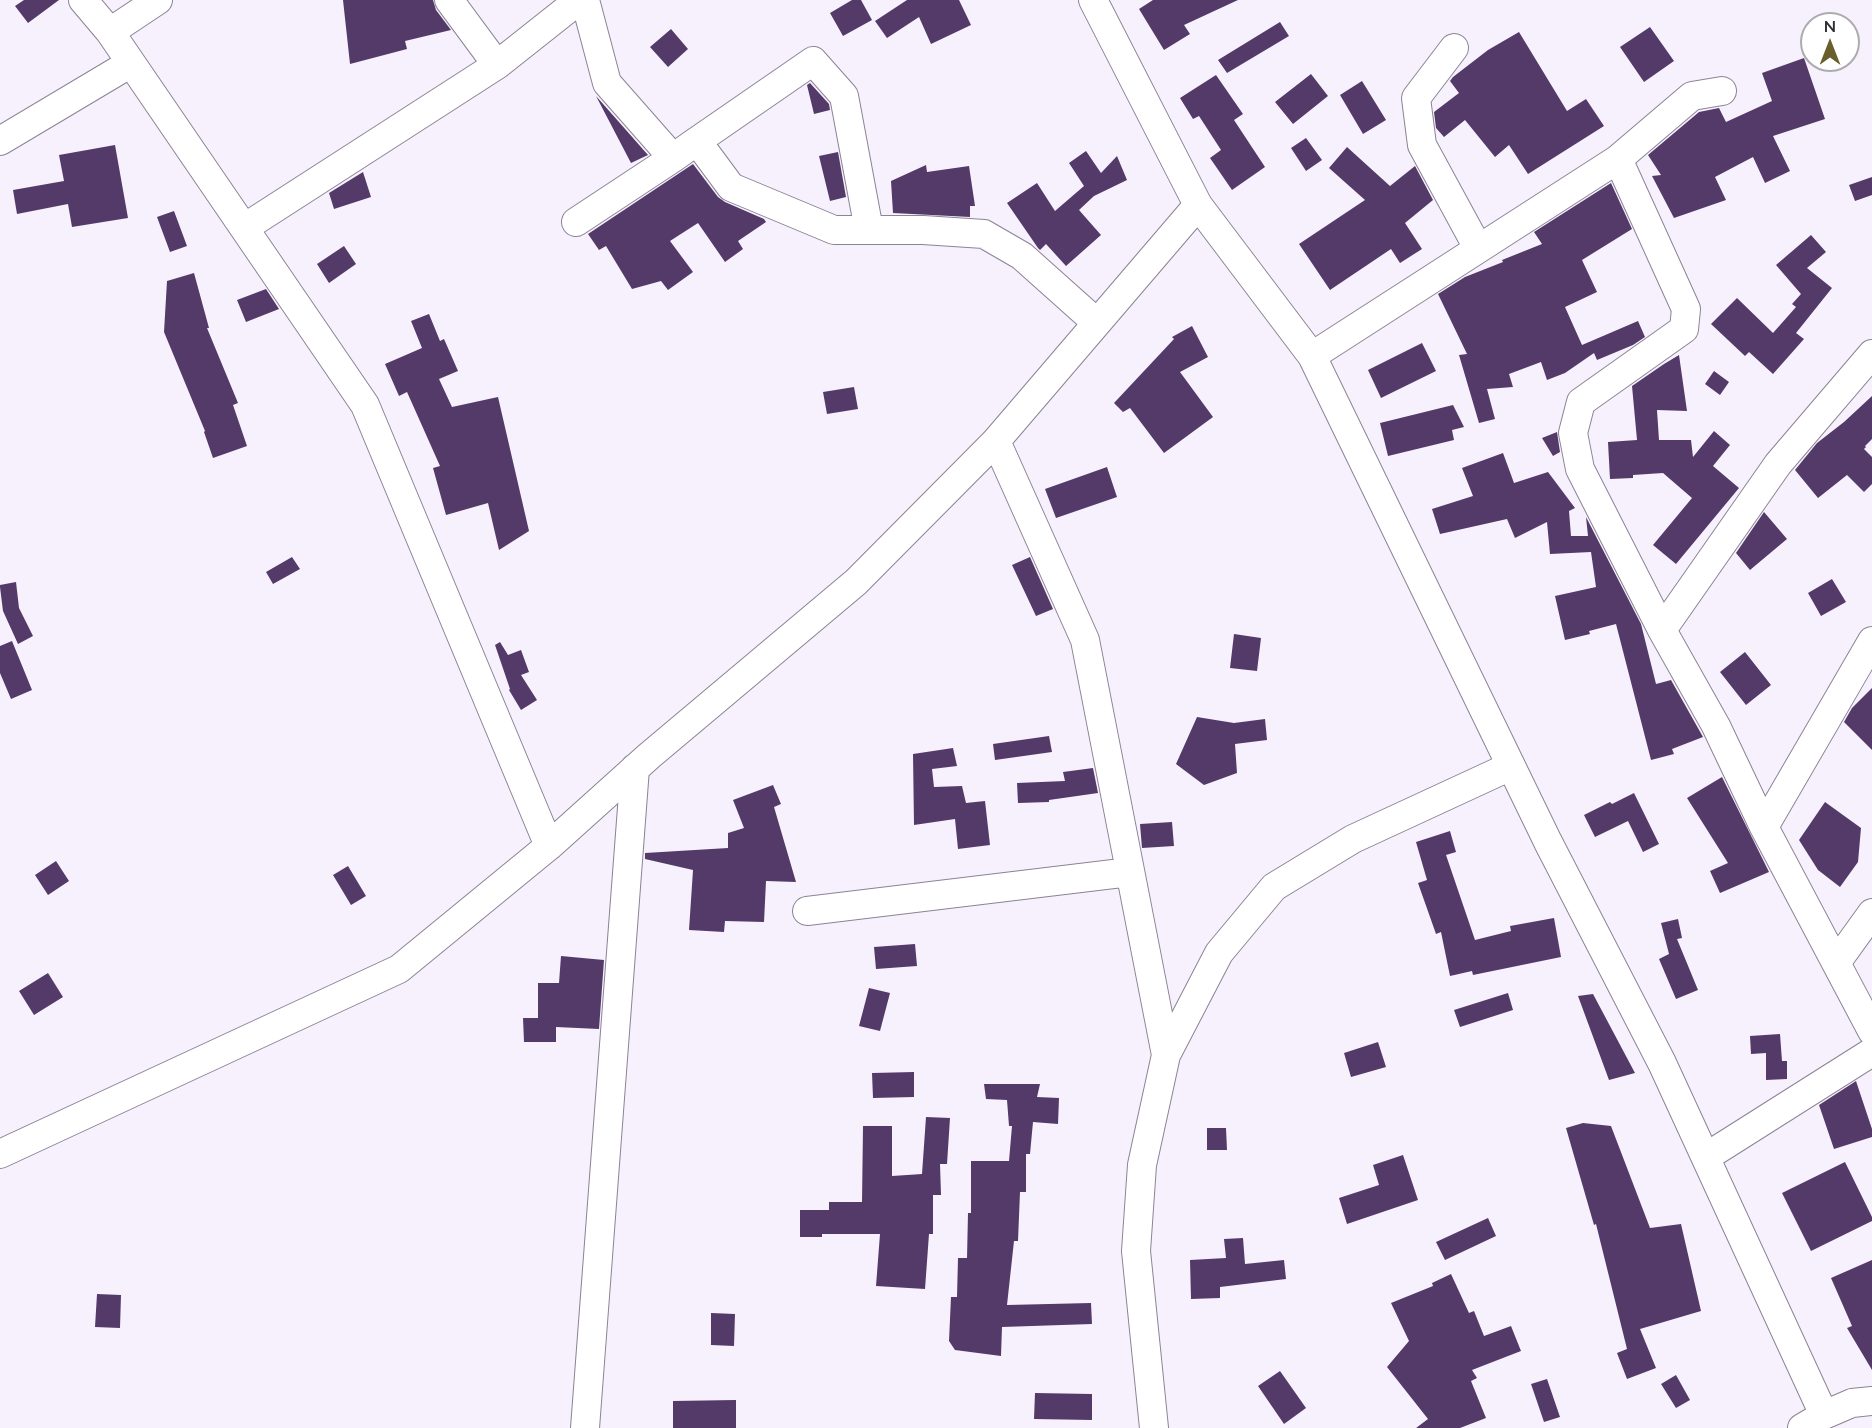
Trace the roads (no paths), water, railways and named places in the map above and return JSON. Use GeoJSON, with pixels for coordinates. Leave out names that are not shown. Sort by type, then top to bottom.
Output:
{"type":"FeatureCollection","features":[{"type":"Feature","properties":{"kind":"street"},"geometry":{"type":"LineString","coordinates":[[83,0],[110,32],[365,405],[549,846]]}},
{"type":"Feature","properties":{"kind":"street"},"geometry":{"type":"LineString","coordinates":[[110,32],[158,0]]}},
{"type":"Feature","properties":{"kind":"street"},"geometry":{"type":"LineString","coordinates":[[449,0],[497,65]]}},
{"type":"Feature","properties":{"kind":"street"},"geometry":{"type":"LineString","coordinates":[[244,228],[497,65],[579,0]]}},
{"type":"Feature","properties":{"kind":"street"},"geometry":{"type":"LineString","coordinates":[[585,0],[607,83],[673,158]]}},
{"type":"Feature","properties":{"kind":"street"},"geometry":{"type":"LineString","coordinates":[[1093,0],[1198,205],[1312,356],[1548,842],[1662,1063],[1706,1157],[1813,1422],[1852,1403],[1872,1401]]}},
{"type":"Feature","properties":{"kind":"street"},"geometry":{"type":"LineString","coordinates":[[1454,48],[1416,98],[1422,145],[1478,248]]}},
{"type":"Feature","properties":{"kind":"street"},"geometry":{"type":"LineString","coordinates":[[576,222],[813,61],[844,96],[868,231]]}},
{"type":"Feature","properties":{"kind":"street"},"geometry":{"type":"LineString","coordinates":[[0,141],[131,63]]}},
{"type":"Feature","properties":{"kind":"street"},"geometry":{"type":"LineString","coordinates":[[1312,356],[1618,159],[1692,96],[1722,91]]}},
{"type":"Feature","properties":{"kind":"street"},"geometry":{"type":"LineString","coordinates":[[697,141],[731,187],[834,231],[984,234],[1022,256],[1097,323]]}},
{"type":"Feature","properties":{"kind":"street"},"geometry":{"type":"LineString","coordinates":[[1618,159],[1686,309],[1684,329],[1581,402],[1573,434],[1580,469],[1662,630],[1716,726],[1764,826],[1872,1031]]}},
{"type":"Feature","properties":{"kind":"street"},"geometry":{"type":"LineString","coordinates":[[0,1154],[399,969],[549,846],[635,768],[856,582],[996,441],[1198,205]]}},
{"type":"Feature","properties":{"kind":"street"},"geometry":{"type":"LineString","coordinates":[[1662,630],[1778,464],[1872,354]]}},
{"type":"Feature","properties":{"kind":"street"},"geometry":{"type":"LineString","coordinates":[[996,441],[1085,640],[1166,1055]]}},
{"type":"Feature","properties":{"kind":"street"},"geometry":{"type":"LineString","coordinates":[[1764,826],[1872,641]]}},
{"type":"Feature","properties":{"kind":"street"},"geometry":{"type":"LineString","coordinates":[[1154,1428],[1136,1251],[1142,1165],[1166,1055],[1219,953],[1274,887],[1353,838],[1511,766]]}},
{"type":"Feature","properties":{"kind":"street"},"geometry":{"type":"LineString","coordinates":[[585,1428],[635,768]]}},
{"type":"Feature","properties":{"kind":"street"},"geometry":{"type":"LineString","coordinates":[[807,911],[1130,872]]}},
{"type":"Feature","properties":{"kind":"street"},"geometry":{"type":"LineString","coordinates":[[1836,963],[1872,914]]}},
{"type":"Feature","properties":{"kind":"street"},"geometry":{"type":"LineString","coordinates":[[1706,1157],[1872,1052]]}}]}
